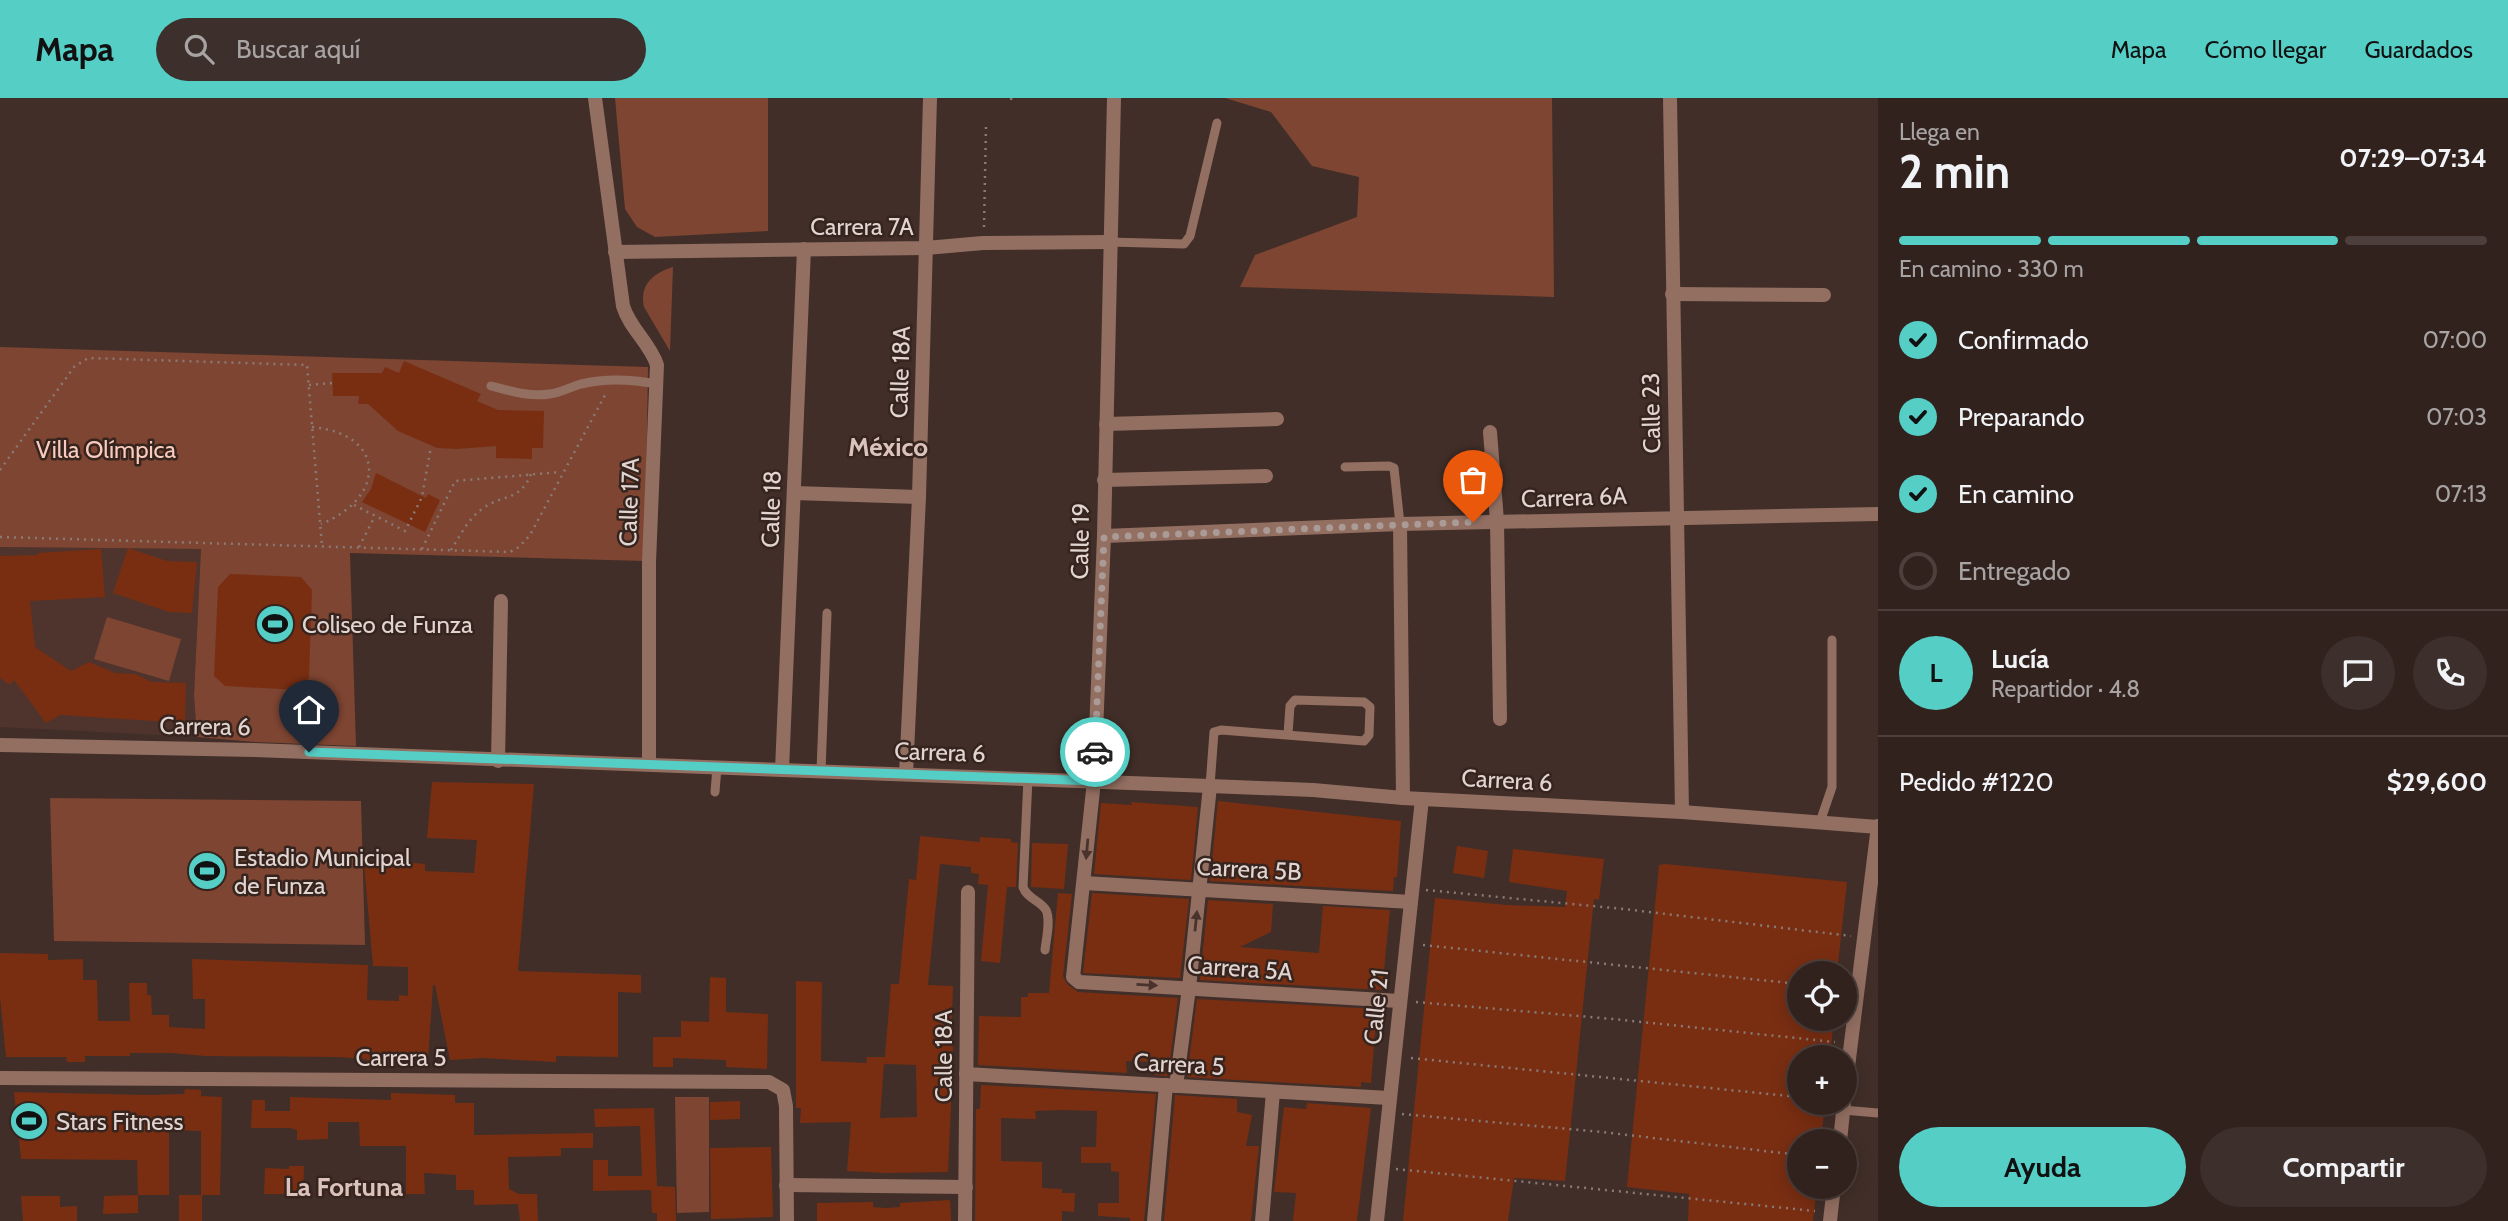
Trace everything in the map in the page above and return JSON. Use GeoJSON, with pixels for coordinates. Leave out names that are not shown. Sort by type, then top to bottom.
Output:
{"type":"FeatureCollection","features":[{"type":"Feature","properties":{"kind":"street","name":"Calle 17A"},"geometry":{"type":"LineString","coordinates":[[595,98],[623,306],[657,365],[649,562],[649,764]]}},
{"type":"Feature","properties":{"kind":"street","name":"Calle 18A"},"geometry":{"type":"LineString","coordinates":[[906,774],[919,497],[930,98]]}},
{"type":"Feature","properties":{"kind":"street","name":"Calle 19"},"geometry":{"type":"LineString","coordinates":[[1079,982],[1073,977],[1072,971],[1094,781],[1104,537],[1114,98]]}},
{"type":"Feature","properties":{"kind":"street","name":"Calle 23"},"geometry":{"type":"LineString","coordinates":[[1670,98],[1682,812]]}},
{"type":"Feature","properties":{"kind":"street","name":"Carrera 7A"},"geometry":{"type":"LineString","coordinates":[[615,253],[1109,242]]}},
{"type":"Feature","properties":{"kind":"street","name":"Calle 18"},"geometry":{"type":"LineString","coordinates":[[782,771],[804,249]]}},
{"type":"Feature","properties":{"kind":"street"},"geometry":{"type":"LineString","coordinates":[[1672,294],[1824,295]]}},
{"type":"Feature","properties":{"kind":"street"},"geometry":{"type":"LineString","coordinates":[[1106,424],[1277,419]]}},
{"type":"Feature","properties":{"kind":"street"},"geometry":{"type":"LineString","coordinates":[[1490,432],[1497,521],[1500,719]]}},
{"type":"Feature","properties":{"kind":"street"},"geometry":{"type":"LineString","coordinates":[[1104,480],[1266,476]]}},
{"type":"Feature","properties":{"kind":"street"},"geometry":{"type":"LineString","coordinates":[[794,493],[919,497]]}},
{"type":"Feature","properties":{"kind":"street","name":"Carrera 6A"},"geometry":{"type":"LineString","coordinates":[[1104,537],[1497,521],[1878,514]]}},
{"type":"Feature","properties":{"kind":"street"},"geometry":{"type":"LineString","coordinates":[[1400,524],[1404,798]]}},
{"type":"Feature","properties":{"kind":"street"},"geometry":{"type":"LineString","coordinates":[[498,761],[501,601]]}},
{"type":"Feature","properties":{"kind":"street","name":"Carrera 6"},"geometry":{"type":"LineString","coordinates":[[0,745],[254,750],[1314,790],[1404,798],[1682,812],[1878,827]]}},
{"type":"Feature","properties":{"kind":"street"},"geometry":{"type":"LineString","coordinates":[[1154,1221],[1171,1086],[1189,988],[1210,786]]}},
{"type":"Feature","properties":{"kind":"street","name":"Calle 21"},"geometry":{"type":"LineString","coordinates":[[1377,1221],[1422,799]]}},
{"type":"Feature","properties":{"kind":"street"},"geometry":{"type":"LineString","coordinates":[[1851,1044],[1878,827]]}},
{"type":"Feature","properties":{"kind":"street","name":"Carrera 5B"},"geometry":{"type":"LineString","coordinates":[[1084,883],[1411,895]]}},
{"type":"Feature","properties":{"kind":"street","name":"Calle 18A"},"geometry":{"type":"LineString","coordinates":[[965,1221],[968,892]]}},
{"type":"Feature","properties":{"kind":"street","name":"Carrera 5A"},"geometry":{"type":"LineString","coordinates":[[1079,982],[1399,1001]]}},
{"type":"Feature","properties":{"kind":"street","name":"Carrera 5"},"geometry":{"type":"LineString","coordinates":[[966,1074],[1273,1092],[1389,1105]]}},
{"type":"Feature","properties":{"kind":"street","name":"Carrera 5"},"geometry":{"type":"LineString","coordinates":[[0,1078],[769,1082],[783,1090],[786,1106],[786,1185]]}},
{"type":"Feature","properties":{"kind":"street"},"geometry":{"type":"LineString","coordinates":[[1262,1221],[1273,1092]]}},
{"type":"Feature","properties":{"kind":"street"},"geometry":{"type":"LineString","coordinates":[[787,1221],[786,1185],[965,1187]]}},
{"type":"Feature","properties":{"kind":"street"},"geometry":{"type":"LineString","coordinates":[[1831,1217],[1833,1199]]}},
{"type":"Feature","properties":{"kind":"lane"},"geometry":{"type":"LineString","coordinates":[[1109,242],[1184,244],[1190,236],[1217,123]]}},
{"type":"Feature","properties":{"kind":"lane"},"geometry":{"type":"LineString","coordinates":[[491,386],[521,394],[538,395],[553,394],[582,384],[606,380],[656,384]]}},
{"type":"Feature","properties":{"kind":"lane"},"geometry":{"type":"LineString","coordinates":[[1345,467],[1394,468],[1400,524]]}},
{"type":"Feature","properties":{"kind":"lane"},"geometry":{"type":"LineString","coordinates":[[821,771],[827,613]]}},
{"type":"Feature","properties":{"kind":"lane"},"geometry":{"type":"LineString","coordinates":[[1820,822],[1832,787],[1832,640]]}},
{"type":"Feature","properties":{"kind":"lane"},"geometry":{"type":"LineString","coordinates":[[1210,786],[1214,732],[1221,730],[1288,734],[1364,741],[1369,735],[1370,707],[1364,702],[1295,700],[1290,706],[1288,734]]}},
{"type":"Feature","properties":{"kind":"lane"},"geometry":{"type":"LineString","coordinates":[[715,792],[717,767]]}},
{"type":"Feature","properties":{"kind":"lane"},"geometry":{"type":"LineString","coordinates":[[1027,778],[1023,887],[1026,895],[1045,908],[1048,916],[1045,950]]}},
{"type":"Feature","properties":{"kind":"lane"},"geometry":{"type":"LineString","coordinates":[[1857,1108],[1878,1114]]}},
{"type":"Feature","properties":{"kind":"path"},"geometry":{"type":"LineString","coordinates":[[1011,98],[1012,104]]}},
{"type":"Feature","properties":{"kind":"path"},"geometry":{"type":"LineString","coordinates":[[983,243],[986,126]]}},
{"type":"Feature","properties":{"kind":"path"},"geometry":{"type":"LineString","coordinates":[[0,470],[74,367],[88,358],[307,365],[322,546]]}},
{"type":"Feature","properties":{"kind":"path"},"geometry":{"type":"LineString","coordinates":[[309,385],[332,383]]}},
{"type":"Feature","properties":{"kind":"path"},"geometry":{"type":"LineString","coordinates":[[0,537],[510,552],[530,535],[605,395]]}},
{"type":"Feature","properties":{"kind":"path"},"geometry":{"type":"LineString","coordinates":[[313,427],[344,433],[363,450],[368,461],[368,482],[354,505],[321,524]]}},
{"type":"Feature","properties":{"kind":"path"},"geometry":{"type":"LineString","coordinates":[[354,505],[405,531],[422,497],[431,446]]}},
{"type":"Feature","properties":{"kind":"path"},"geometry":{"type":"LineString","coordinates":[[422,549],[455,481],[563,472]]}},
{"type":"Feature","properties":{"kind":"path"},"geometry":{"type":"LineString","coordinates":[[451,550],[479,510],[495,501],[513,496],[527,483],[531,474]]}},
{"type":"Feature","properties":{"kind":"path"},"geometry":{"type":"LineString","coordinates":[[359,547],[375,516]]}},
{"type":"Feature","properties":{"kind":"path"},"geometry":{"type":"LineString","coordinates":[[1411,895],[1624,909],[1864,937]]}},
{"type":"Feature","properties":{"kind":"path"},"geometry":{"type":"LineString","coordinates":[[1406,944],[1787,984]]}},
{"type":"Feature","properties":{"kind":"path"},"geometry":{"type":"LineString","coordinates":[[1399,1001],[1613,1019],[1851,1044]]}},
{"type":"Feature","properties":{"kind":"path"},"geometry":{"type":"LineString","coordinates":[[1393,1056],[1787,1096]]}},
{"type":"Feature","properties":{"kind":"path"},"geometry":{"type":"LineString","coordinates":[[1389,1105],[1787,1154]]}},
{"type":"Feature","properties":{"kind":"path"},"geometry":{"type":"LineString","coordinates":[[1383,1167],[1831,1217]]}},
{"type":"Feature","properties":{"kind":"shaded area"},"geometry":{"type":"Polygon","coordinates":[[[0,547],[201,549],[194,695],[197,737],[0,727],[0,547]]]}},
{"type":"Feature","properties":{"kind":"green space"},"geometry":{"type":"Polygon","coordinates":[[[615,98],[768,98],[768,231],[655,237],[637,227],[625,209],[615,98]]]}},
{"type":"Feature","properties":{"kind":"green space"},"geometry":{"type":"Polygon","coordinates":[[[1225,98],[1552,98],[1554,297],[1240,287],[1255,255],[1357,217],[1359,177],[1312,166],[1271,112],[1225,98]]]}},
{"type":"Feature","properties":{"kind":"green space"},"geometry":{"type":"Polygon","coordinates":[[[673,267],[670,351],[644,307],[643,299],[649,281],[673,267]]]}},
{"type":"Feature","properties":{"kind":"green space","name":"Villa Olímpica"},"geometry":{"type":"Polygon","coordinates":[[[0,347],[648,367],[645,561],[350,553],[356,746],[197,737],[194,695],[201,549],[0,547],[0,347]]]}},
{"type":"Feature","properties":{"kind":"green space"},"geometry":{"type":"Polygon","coordinates":[[[107,617],[181,639],[169,681],[94,659],[107,617]]]}},
{"type":"Feature","properties":{"kind":"green space","name":"Estadio Municipal de Funza"},"geometry":{"type":"Polygon","coordinates":[[[50,798],[361,801],[365,945],[54,941],[50,798]]]}},
{"type":"Feature","properties":{"kind":"green space"},"geometry":{"type":"Polygon","coordinates":[[[675,1097],[709,1097],[709,1212],[677,1213],[675,1097]]]}},
{"type":"Feature","properties":{"kind":"building"},"geometry":{"type":"Polygon","coordinates":[[[404,361],[481,394],[477,401],[498,410],[544,411],[543,448],[532,448],[532,459],[496,458],[496,446],[437,448],[398,431],[368,404],[358,404],[359,396],[333,396],[332,373],[382,373],[385,367],[399,373],[404,361]]]}},
{"type":"Feature","properties":{"kind":"building"},"geometry":{"type":"Polygon","coordinates":[[[376,473],[426,498],[428,494],[440,500],[425,532],[362,502],[371,489],[376,473]]]}},
{"type":"Feature","properties":{"kind":"building"},"geometry":{"type":"Polygon","coordinates":[[[128,548],[167,561],[197,562],[192,613],[169,612],[113,593],[128,548]]]}},
{"type":"Feature","properties":{"kind":"building"},"geometry":{"type":"Polygon","coordinates":[[[101,549],[105,597],[30,601],[35,647],[71,671],[89,662],[115,673],[135,674],[152,682],[186,683],[185,723],[60,715],[46,723],[14,680],[10,685],[0,678],[0,556],[101,549]]]}},
{"type":"Feature","properties":{"kind":"building"},"geometry":{"type":"Polygon","coordinates":[[[230,574],[301,577],[312,590],[309,678],[298,690],[225,686],[214,676],[218,587],[230,574]]]}},
{"type":"Feature","properties":{"kind":"building"},"geometry":{"type":"Polygon","coordinates":[[[432,782],[534,784],[518,971],[641,975],[641,993],[618,992],[618,1057],[556,1056],[556,1062],[482,1058],[450,1060],[433,985],[428,1060],[407,1060],[407,1065],[366,1064],[367,1059],[338,1057],[205,1056],[170,1053],[85,1056],[85,1062],[67,1062],[66,1057],[6,1057],[0,997],[0,953],[48,954],[48,960],[83,959],[83,980],[97,980],[98,1021],[130,1021],[129,983],[147,983],[152,1015],[169,1015],[169,1027],[205,1029],[205,999],[193,999],[192,959],[368,965],[367,1000],[399,1001],[399,995],[408,996],[408,967],[373,966],[364,864],[396,861],[425,864],[425,871],[474,873],[477,840],[427,838],[432,782]]]}},
{"type":"Feature","properties":{"kind":"building"},"geometry":{"type":"Polygon","coordinates":[[[1218,801],[1401,821],[1397,877],[1394,877],[1393,891],[1210,881],[1218,801]]]}},
{"type":"Feature","properties":{"kind":"building"},"geometry":{"type":"Polygon","coordinates":[[[1131,802],[1198,807],[1191,880],[1094,874],[1101,803],[1132,805],[1131,802]]]}},
{"type":"Feature","properties":{"kind":"building"},"geometry":{"type":"Polygon","coordinates":[[[920,836],[980,842],[980,837],[1011,839],[1011,842],[1018,843],[1016,887],[1007,887],[1000,963],[981,961],[988,885],[978,884],[979,874],[971,873],[971,867],[940,864],[928,985],[953,986],[948,1172],[847,1171],[851,1122],[800,1123],[801,1108],[796,1108],[796,981],[822,982],[821,1061],[866,1063],[867,1057],[885,1057],[891,984],[899,984],[909,879],[916,880],[920,836]],[[884,1064],[880,1118],[917,1117],[916,1065],[884,1064]]]}},
{"type":"Feature","properties":{"kind":"building"},"geometry":{"type":"Polygon","coordinates":[[[1032,843],[1068,844],[1064,889],[1031,887],[1032,843]]]}},
{"type":"Feature","properties":{"kind":"building"},"geometry":{"type":"Polygon","coordinates":[[[1457,846],[1488,851],[1484,878],[1453,873],[1457,846]]]}},
{"type":"Feature","properties":{"kind":"building"},"geometry":{"type":"Polygon","coordinates":[[[1513,849],[1604,859],[1599,900],[1594,899],[1565,1181],[1514,1178],[1508,1221],[1403,1221],[1435,898],[1565,907],[1567,891],[1509,882],[1513,849]]]}},
{"type":"Feature","properties":{"kind":"building"},"geometry":{"type":"Polygon","coordinates":[[[1659,865],[1847,882],[1838,961],[1787,961],[1787,1031],[1833,1031],[1831,1045],[1787,1045],[1787,1115],[1824,1115],[1822,1129],[1787,1129],[1787,1199],[1816,1199],[1813,1221],[1688,1221],[1689,1194],[1627,1187],[1659,865]]]}},
{"type":"Feature","properties":{"kind":"building"},"geometry":{"type":"Polygon","coordinates":[[[1058,893],[1072,894],[1063,976],[1067,984],[1078,992],[1178,998],[1168,1076],[1155,1075],[1155,1062],[1126,1061],[1127,1073],[978,1065],[979,1016],[1021,1017],[1021,997],[1028,997],[1028,993],[1049,993],[1058,893]]]}},
{"type":"Feature","properties":{"kind":"building"},"geometry":{"type":"Polygon","coordinates":[[[1092,893],[1189,899],[1180,978],[1083,973],[1092,893]]]}},
{"type":"Feature","properties":{"kind":"building"},"geometry":{"type":"Polygon","coordinates":[[[1208,900],[1273,904],[1271,932],[1240,947],[1319,953],[1323,906],[1390,910],[1382,990],[1200,980],[1208,900]]]}},
{"type":"Feature","properties":{"kind":"building"},"geometry":{"type":"Polygon","coordinates":[[[710,977],[726,978],[726,1012],[768,1014],[767,1069],[726,1067],[726,1060],[673,1058],[673,1067],[653,1067],[653,1037],[681,1037],[681,1021],[709,1022],[710,977]]]}},
{"type":"Feature","properties":{"kind":"building"},"geometry":{"type":"Polygon","coordinates":[[[1197,999],[1377,1009],[1371,1083],[1361,1082],[1361,1087],[1187,1077],[1197,999]]]}},
{"type":"Feature","properties":{"kind":"building"},"geometry":{"type":"Polygon","coordinates":[[[981,1085],[1156,1094],[1144,1221],[1098,1216],[1098,1203],[1119,1203],[1119,1172],[1111,1171],[1111,1163],[1081,1163],[1081,1147],[1096,1147],[1097,1111],[1062,1110],[1035,1111],[1036,1119],[1001,1118],[1001,1161],[1042,1162],[1042,1188],[1075,1193],[1074,1212],[1062,1211],[1062,1221],[975,1221],[976,1109],[980,1109],[981,1085]]]}},
{"type":"Feature","properties":{"kind":"building"},"geometry":{"type":"Polygon","coordinates":[[[185,1089],[201,1090],[201,1096],[222,1097],[220,1195],[201,1195],[201,1131],[169,1130],[169,1195],[138,1195],[137,1160],[21,1159],[14,1092],[148,1095],[184,1094],[185,1089]]]}},
{"type":"Feature","properties":{"kind":"building"},"geometry":{"type":"Polygon","coordinates":[[[391,1093],[455,1095],[455,1103],[474,1103],[474,1135],[593,1133],[593,1148],[561,1148],[561,1156],[508,1157],[509,1189],[519,1194],[537,1194],[538,1221],[520,1221],[518,1204],[474,1205],[474,1190],[456,1190],[456,1175],[424,1173],[425,1194],[406,1194],[406,1146],[360,1146],[359,1122],[328,1122],[328,1139],[297,1140],[297,1130],[290,1128],[251,1128],[252,1100],[265,1100],[265,1111],[290,1111],[290,1097],[391,1100],[391,1093]]]}},
{"type":"Feature","properties":{"kind":"building"},"geometry":{"type":"Polygon","coordinates":[[[1175,1095],[1237,1099],[1237,1112],[1252,1115],[1246,1146],[1259,1146],[1251,1221],[1164,1221],[1175,1095]]]}},
{"type":"Feature","properties":{"kind":"building"},"geometry":{"type":"Polygon","coordinates":[[[740,1101],[740,1119],[710,1120],[710,1102],[740,1101]]]}},
{"type":"Feature","properties":{"kind":"building"},"geometry":{"type":"Polygon","coordinates":[[[1307,1103],[1371,1108],[1357,1221],[1293,1221],[1296,1193],[1274,1192],[1284,1107],[1306,1109],[1307,1103]]]}},
{"type":"Feature","properties":{"kind":"building"},"geometry":{"type":"Polygon","coordinates":[[[654,1108],[657,1186],[675,1187],[676,1221],[657,1221],[657,1213],[652,1213],[651,1190],[593,1191],[593,1160],[608,1160],[608,1176],[642,1176],[640,1126],[595,1127],[594,1109],[654,1108]]]}},
{"type":"Feature","properties":{"kind":"building"},"geometry":{"type":"Polygon","coordinates":[[[771,1147],[773,1217],[711,1219],[710,1148],[771,1147]]]}},
{"type":"Feature","properties":{"kind":"building"},"geometry":{"type":"Polygon","coordinates":[[[289,1166],[304,1166],[303,1194],[264,1194],[265,1168],[289,1169],[289,1166]]]}},
{"type":"Feature","properties":{"kind":"building"},"geometry":{"type":"Polygon","coordinates":[[[138,1195],[138,1213],[103,1214],[104,1196],[138,1195]]]}},
{"type":"Feature","properties":{"kind":"building"},"geometry":{"type":"Polygon","coordinates":[[[179,1195],[202,1195],[202,1221],[179,1221],[179,1195]]]}},
{"type":"Feature","properties":{"kind":"building"},"geometry":{"type":"Polygon","coordinates":[[[21,1196],[60,1196],[60,1207],[77,1206],[77,1221],[23,1221],[21,1196]]]}},
{"type":"Feature","properties":{"kind":"building"},"geometry":{"type":"Polygon","coordinates":[[[950,1200],[951,1221],[817,1221],[817,1203],[873,1202],[873,1207],[886,1208],[900,1207],[900,1203],[950,1200]]]}},
{"type":"Feature","properties":{"kind":"way so far"},"geometry":{"type":"LineString","coordinates":[[1095,752],[1104,537],[1473,522]]}},
{"type":"Feature","properties":{"kind":"place","name":"Coliseo de Funza"},"geometry":{"type":"Point","coordinates":[275,624]}},
{"type":"Feature","properties":{"kind":"place","name":"Estadio Municipal de Funza"},"geometry":{"type":"Point","coordinates":[207,871]}},
{"type":"Feature","properties":{"kind":"place","name":"Stars Fitness"},"geometry":{"type":"Point","coordinates":[29,1121]}},
{"type":"Feature","properties":{"kind":"district","name":"México"},"geometry":{"type":"Point","coordinates":[888,447]}},
{"type":"Feature","properties":{"kind":"district","name":"La Fortuna"},"geometry":{"type":"Point","coordinates":[344,1187]}},
{"type":"Feature","properties":{"kind":"route"},"geometry":{"type":"LineString","coordinates":[[309,752],[1094,781],[1095,752]]}}]}
